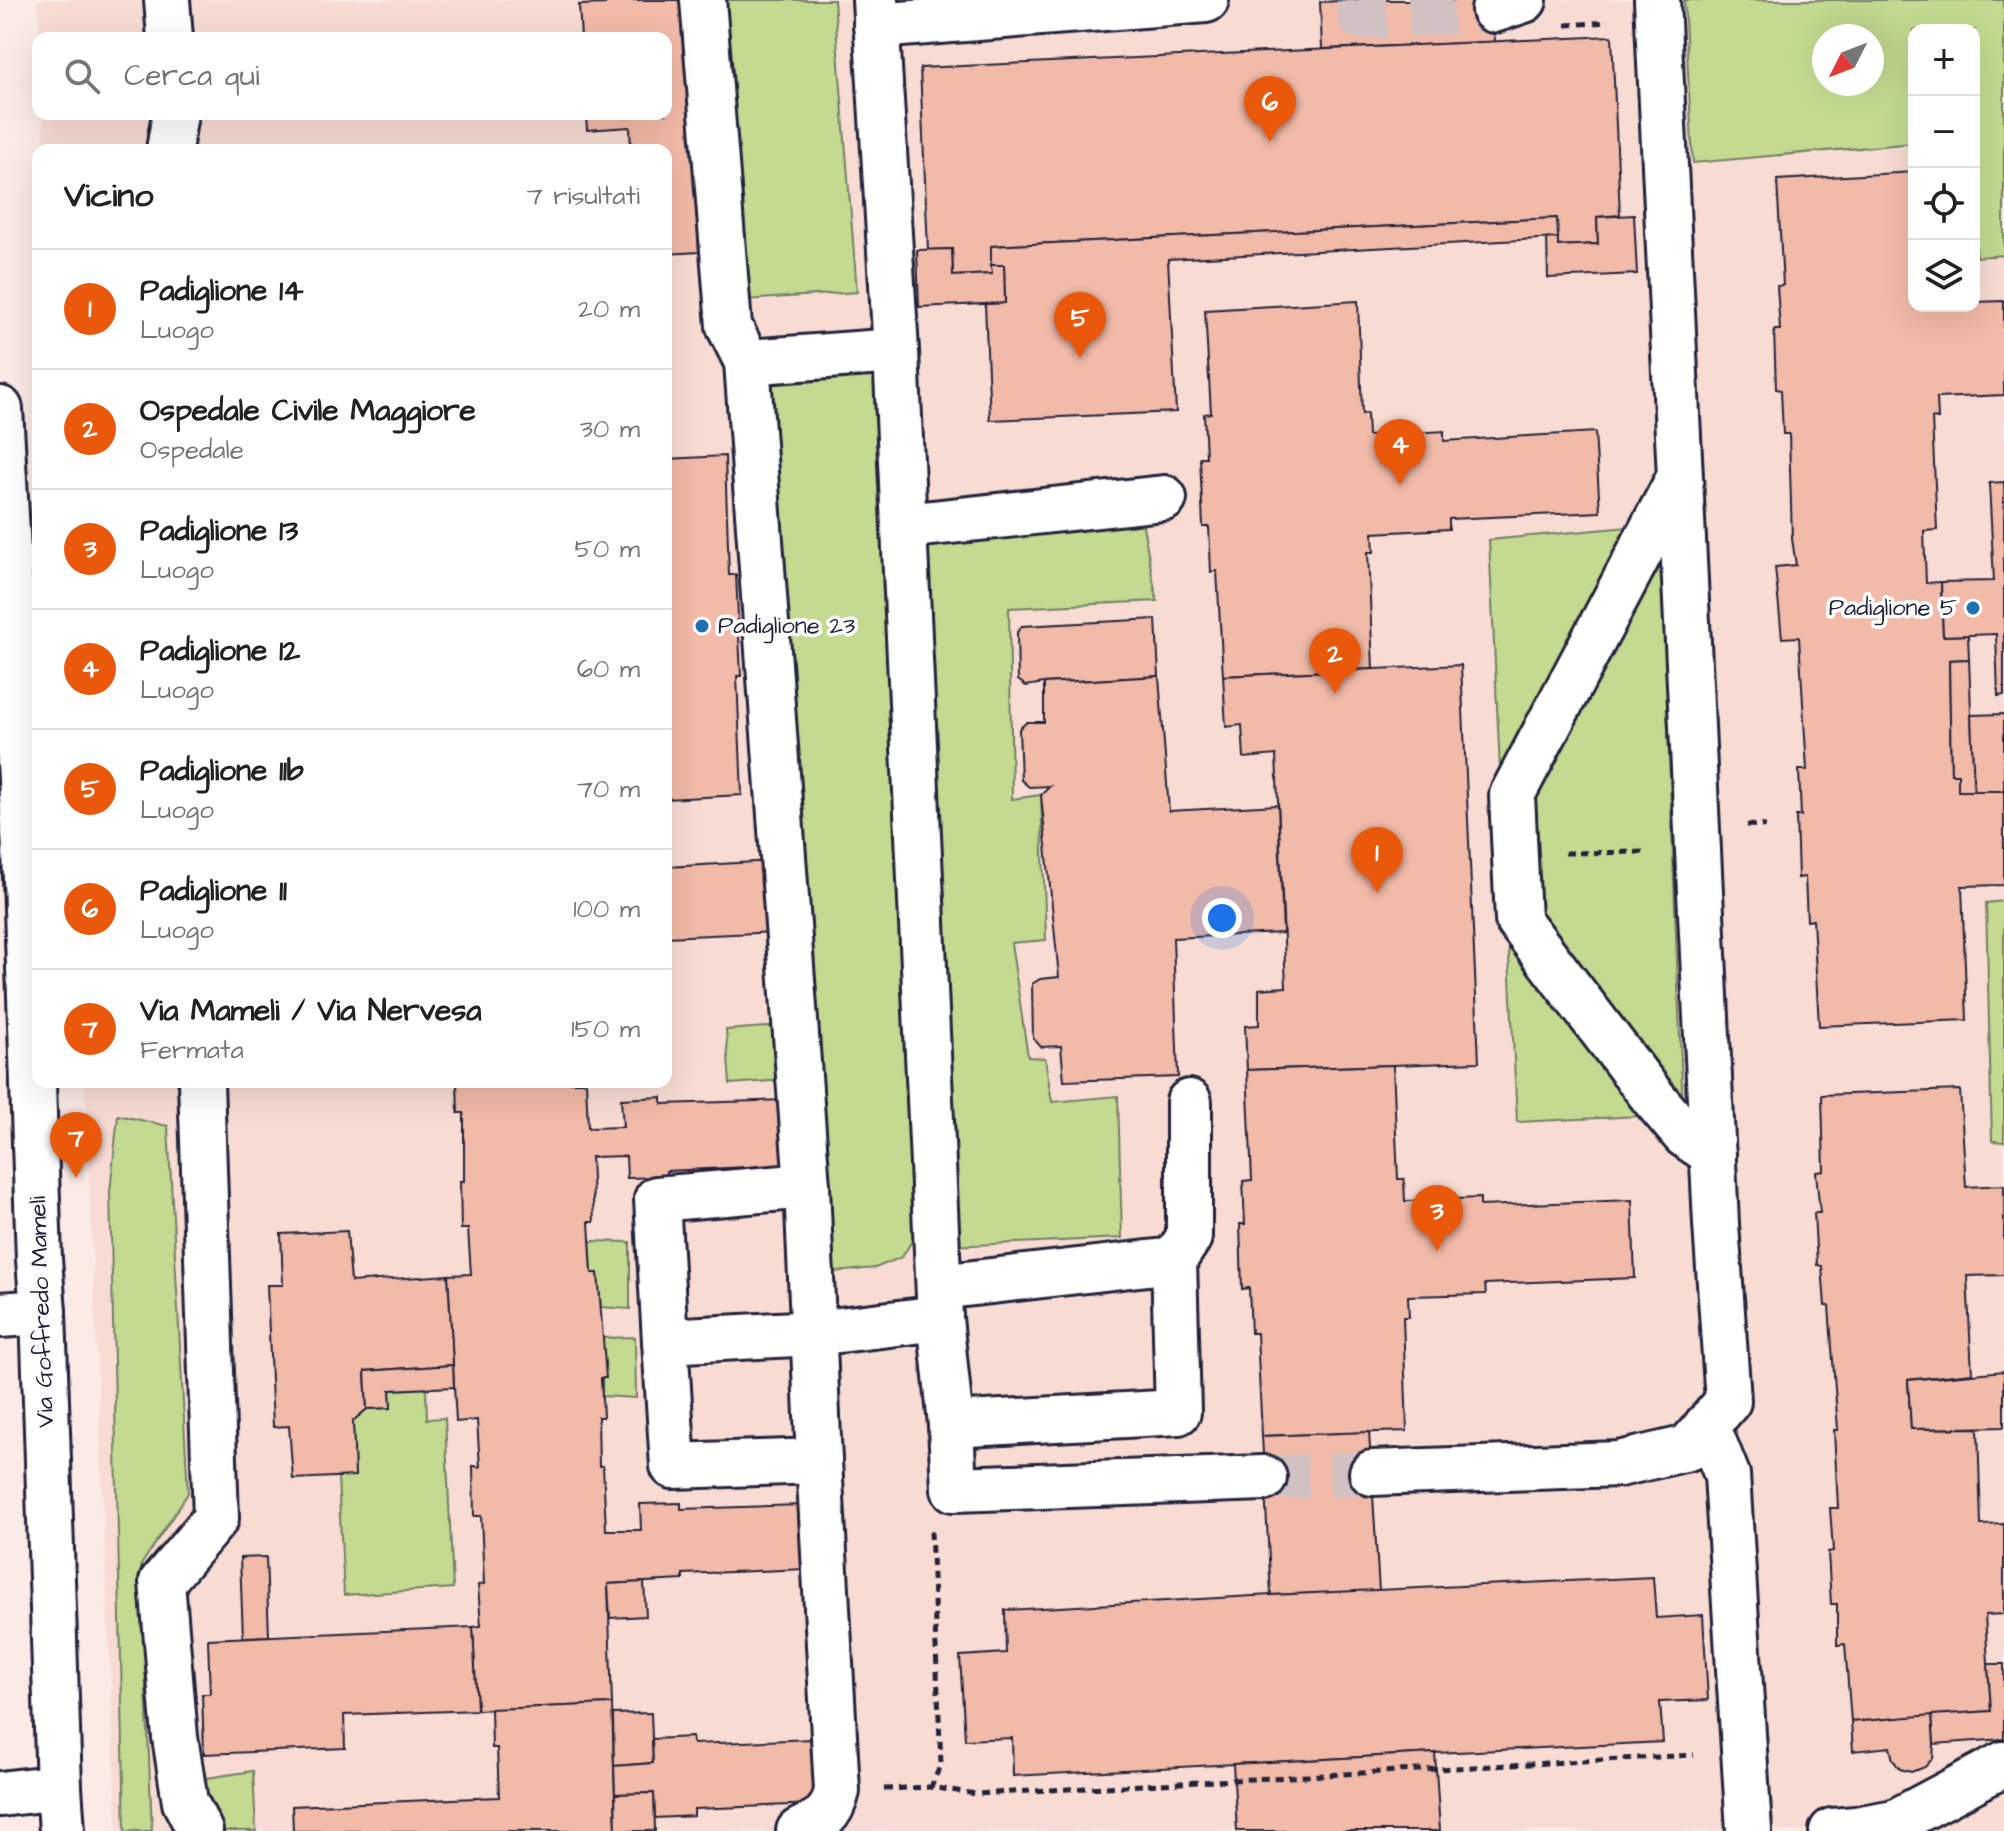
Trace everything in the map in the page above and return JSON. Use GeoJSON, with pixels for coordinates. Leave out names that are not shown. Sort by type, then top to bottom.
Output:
{"type":"FeatureCollection","features":[{"type":"Feature","properties":{"kind":"main road"},"geometry":{"type":"LineString","coordinates":[[167,0],[170,32]]}},
{"type":"Feature","properties":{"kind":"main road"},"geometry":{"type":"LineString","coordinates":[[703,0],[729,326],[747,362],[807,1186],[837,1791],[833,1810],[799,1831]]}},
{"type":"Feature","properties":{"kind":"main road"},"geometry":{"type":"LineString","coordinates":[[1206,0],[875,13],[896,351],[939,1302],[954,1489],[1264,1478]]}},
{"type":"Feature","properties":{"kind":"main road"},"geometry":{"type":"LineString","coordinates":[[1372,1473],[1619,1464],[1688,1448],[1728,1401],[1713,1154],[1657,0]]}},
{"type":"Feature","properties":{"kind":"main road"},"geometry":{"type":"LineString","coordinates":[[170,144],[174,120]]}},
{"type":"Feature","properties":{"kind":"main road"},"geometry":{"type":"LineString","coordinates":[[747,362],[896,351]]}},
{"type":"Feature","properties":{"kind":"main road","name":"Via Goffredo Mameli"},"geometry":{"type":"LineString","coordinates":[[0,409],[12,851],[43,1312],[62,1831]]}},
{"type":"Feature","properties":{"kind":"main road"},"geometry":{"type":"LineString","coordinates":[[1680,475],[1512,795],[1518,920],[1652,1096],[1685,1135],[1713,1154]]}},
{"type":"Feature","properties":{"kind":"main road"},"geometry":{"type":"LineString","coordinates":[[904,526],[1164,498]]}},
{"type":"Feature","properties":{"kind":"main road"},"geometry":{"type":"LineString","coordinates":[[200,1831],[185,1802],[175,1737],[162,1582],[216,1518],[201,1088]]}},
{"type":"Feature","properties":{"kind":"main road"},"geometry":{"type":"LineString","coordinates":[[951,1425],[1178,1412],[1174,1260],[1189,1237],[1189,1102]]}},
{"type":"Feature","properties":{"kind":"main road"},"geometry":{"type":"LineString","coordinates":[[807,1186],[657,1199],[673,1466],[819,1461]]}},
{"type":"Feature","properties":{"kind":"main road"},"geometry":{"type":"LineString","coordinates":[[665,1341],[814,1333],[939,1302],[1174,1260]]}},
{"type":"Feature","properties":{"kind":"main road"},"geometry":{"type":"LineString","coordinates":[[0,1315],[43,1312]]}},
{"type":"Feature","properties":{"kind":"main road"},"geometry":{"type":"LineString","coordinates":[[1707,1425],[1727,1475],[1749,1831]]}},
{"type":"Feature","properties":{"kind":"main road"},"geometry":{"type":"LineString","coordinates":[[1832,1831],[1895,1822],[2004,1764]]}},
{"type":"Feature","properties":{"kind":"main road"},"geometry":{"type":"LineString","coordinates":[[0,1794],[59,1787]]}},
{"type":"Feature","properties":{"kind":"path"},"geometry":{"type":"LineString","coordinates":[[1563,25],[1610,22]]}},
{"type":"Feature","properties":{"kind":"path"},"geometry":{"type":"LineString","coordinates":[[1515,853],[1657,852]]}},
{"type":"Feature","properties":{"kind":"path"},"geometry":{"type":"LineString","coordinates":[[931,1787],[941,1764],[931,1524],[954,1489]]}},
{"type":"Feature","properties":{"kind":"path"},"geometry":{"type":"LineString","coordinates":[[880,1789],[931,1787],[976,1794],[1744,1752]]}},
{"type":"Feature","properties":{"kind":"shaded area"},"geometry":{"type":"Polygon","coordinates":[[[38,0],[2004,0],[2004,1831],[117,1831],[85,1088],[672,1088],[672,144],[45,144],[43,120],[672,120],[672,32],[40,32],[38,0]]]}},
{"type":"Feature","properties":{"kind":"green space"},"geometry":{"type":"Polygon","coordinates":[[[723,0],[834,0],[857,292],[746,300],[723,0]]]}},
{"type":"Feature","properties":{"kind":"green space"},"geometry":{"type":"Polygon","coordinates":[[[1684,0],[2004,0],[2004,255],[1980,257],[1980,24],[1908,24],[1908,144],[1693,163],[1684,0]]]}},
{"type":"Feature","properties":{"kind":"green space"},"geometry":{"type":"Polygon","coordinates":[[[880,358],[921,1226],[902,1257],[875,1268],[826,1273],[759,374],[880,358]]]}},
{"type":"Feature","properties":{"kind":"green space"},"geometry":{"type":"Polygon","coordinates":[[[1141,515],[1157,601],[1009,608],[1012,799],[1041,795],[1046,940],[1011,943],[1028,1057],[1045,1058],[1052,1102],[1118,1096],[1122,1238],[951,1246],[919,528],[1141,515]]]}},
{"type":"Feature","properties":{"kind":"green space"},"geometry":{"type":"Polygon","coordinates":[[[1660,524],[1683,1114],[1517,1122],[1489,540],[1660,524]]]}},
{"type":"Feature","properties":{"kind":"green space"},"geometry":{"type":"Polygon","coordinates":[[[2004,901],[2004,1142],[1992,1141],[1986,903],[2004,901]]]}},
{"type":"Feature","properties":{"kind":"green space"},"geometry":{"type":"Polygon","coordinates":[[[781,1026],[785,1080],[730,1084],[726,1030],[781,1026]]]}},
{"type":"Feature","properties":{"kind":"green space"},"geometry":{"type":"Polygon","coordinates":[[[118,1115],[168,1126],[188,1493],[141,1565],[152,1831],[125,1831],[110,1192],[118,1115]]]}},
{"type":"Feature","properties":{"kind":"green space"},"geometry":{"type":"Polygon","coordinates":[[[590,1241],[630,1242],[630,1309],[601,1307],[598,1273],[592,1273],[590,1241]]]}},
{"type":"Feature","properties":{"kind":"green space"},"geometry":{"type":"Polygon","coordinates":[[[635,1337],[636,1398],[602,1396],[603,1338],[635,1337]]]}},
{"type":"Feature","properties":{"kind":"green space"},"geometry":{"type":"Polygon","coordinates":[[[426,1388],[427,1419],[445,1418],[453,1588],[344,1595],[338,1477],[355,1475],[353,1421],[367,1409],[391,1408],[390,1390],[426,1388]]]}},
{"type":"Feature","properties":{"kind":"green space"},"geometry":{"type":"Polygon","coordinates":[[[253,1771],[256,1831],[223,1831],[200,1779],[253,1771]]]}},
{"type":"Feature","properties":{"kind":"building"},"geometry":{"type":"Polygon","coordinates":[[[605,0],[688,0],[699,252],[672,254],[672,144],[631,144],[630,127],[587,130],[586,120],[672,120],[672,32],[581,32],[579,5],[605,4],[605,0]]]}},
{"type":"Feature","properties":{"kind":"building"},"geometry":{"type":"Polygon","coordinates":[[[1493,0],[1495,42],[1322,49],[1320,2],[1493,0]]]}},
{"type":"Feature","properties":{"kind":"building"},"geometry":{"type":"Polygon","coordinates":[[[1612,36],[1620,215],[1597,217],[1598,244],[1558,246],[1557,218],[991,246],[992,274],[953,276],[952,249],[928,250],[920,68],[1612,36]]]}},
{"type":"Feature","properties":{"kind":"building"},"geometry":{"type":"Polygon","coordinates":[[[1908,172],[1908,312],[1980,312],[1980,302],[2004,301],[2004,395],[1937,398],[1938,419],[1932,418],[1937,530],[1924,531],[1926,583],[1941,582],[1943,636],[1968,635],[1969,659],[1949,660],[1951,774],[1958,774],[1958,791],[2004,791],[2004,885],[1962,886],[1967,1020],[1819,1026],[1813,920],[1807,921],[1805,877],[1798,878],[1796,816],[1801,816],[1799,770],[1807,770],[1799,637],[1782,638],[1775,567],[1796,565],[1792,539],[1789,434],[1783,434],[1781,390],[1776,389],[1774,330],[1780,330],[1777,286],[1783,285],[1777,180],[1908,172]]]}},
{"type":"Feature","properties":{"kind":"building"},"geometry":{"type":"Polygon","coordinates":[[[1634,215],[1637,274],[1548,278],[1547,238],[1558,238],[1558,246],[1598,244],[1597,217],[1634,215]]]}},
{"type":"Feature","properties":{"kind":"building"},"geometry":{"type":"Polygon","coordinates":[[[1557,218],[1558,238],[1168,259],[1176,412],[990,420],[985,304],[1005,303],[1004,265],[991,265],[991,246],[1557,218]]]}},
{"type":"Feature","properties":{"kind":"building"},"geometry":{"type":"Polygon","coordinates":[[[952,249],[953,276],[992,274],[991,265],[1004,265],[1005,303],[919,307],[917,250],[952,249]]]}},
{"type":"Feature","properties":{"kind":"building"},"geometry":{"type":"Polygon","coordinates":[[[1358,301],[1362,414],[1367,413],[1368,436],[1444,431],[1444,441],[1595,432],[1600,512],[1449,519],[1449,529],[1373,533],[1374,552],[1368,552],[1373,669],[1223,676],[1217,571],[1211,572],[1209,527],[1203,527],[1200,457],[1206,457],[1204,414],[1211,413],[1205,310],[1358,301]]]}},
{"type":"Feature","properties":{"kind":"building","name":"Padiglione 23"},"geometry":{"type":"Polygon","coordinates":[[[725,456],[729,575],[736,575],[742,795],[672,799],[672,459],[725,456]]]}},
{"type":"Feature","properties":{"kind":"building","name":"Padiglione 5"},"geometry":{"type":"Polygon","coordinates":[[[2004,482],[2004,695],[1998,696],[1996,634],[1943,636],[1941,582],[1994,581],[1989,483],[2004,482]]]}},
{"type":"Feature","properties":{"kind":"building"},"geometry":{"type":"Polygon","coordinates":[[[1156,619],[1159,676],[1026,686],[1018,680],[1017,632],[1022,626],[1156,619]]]}},
{"type":"Feature","properties":{"kind":"building"},"geometry":{"type":"Polygon","coordinates":[[[1969,659],[1974,791],[1958,791],[1958,774],[1951,774],[1949,660],[1969,659]]]}},
{"type":"Feature","properties":{"kind":"building"},"geometry":{"type":"Polygon","coordinates":[[[1461,665],[1479,1062],[1247,1070],[1245,1026],[1259,1025],[1259,989],[1286,987],[1276,755],[1244,758],[1242,725],[1226,727],[1223,676],[1461,665]]]}},
{"type":"Feature","properties":{"kind":"building"},"geometry":{"type":"Polygon","coordinates":[[[1159,676],[1169,811],[1278,805],[1283,933],[1173,938],[1178,1077],[1064,1081],[1061,1046],[1041,1047],[1033,1038],[1032,984],[1040,979],[1059,977],[1041,795],[1050,786],[1029,787],[1021,780],[1019,729],[1027,722],[1044,722],[1044,683],[1159,676]]]}},
{"type":"Feature","properties":{"kind":"building"},"geometry":{"type":"Polygon","coordinates":[[[2004,714],[2004,791],[1974,791],[1971,715],[2004,714]]]}},
{"type":"Feature","properties":{"kind":"building"},"geometry":{"type":"Polygon","coordinates":[[[774,861],[777,932],[672,937],[672,867],[774,861]]]}},
{"type":"Feature","properties":{"kind":"building"},"geometry":{"type":"Polygon","coordinates":[[[1393,1065],[1398,1179],[1404,1179],[1405,1201],[1480,1198],[1480,1206],[1632,1200],[1635,1278],[1485,1284],[1486,1294],[1408,1296],[1409,1317],[1403,1317],[1407,1431],[1262,1436],[1257,1333],[1251,1333],[1249,1288],[1242,1289],[1240,1224],[1245,1224],[1243,1181],[1252,1180],[1247,1070],[1393,1065]]]}},
{"type":"Feature","properties":{"kind":"building"},"geometry":{"type":"Polygon","coordinates":[[[457,1088],[586,1088],[588,1128],[623,1127],[621,1099],[662,1097],[662,1104],[786,1100],[789,1165],[666,1171],[667,1177],[627,1178],[626,1156],[591,1157],[594,1222],[589,1222],[592,1273],[598,1273],[606,1378],[601,1378],[603,1417],[598,1417],[599,1466],[603,1466],[606,1530],[641,1530],[640,1504],[681,1503],[681,1509],[802,1505],[805,1569],[683,1574],[683,1580],[608,1584],[612,1704],[477,1710],[473,1627],[481,1626],[478,1585],[484,1584],[481,1516],[474,1516],[473,1466],[480,1467],[477,1420],[456,1422],[448,1275],[471,1274],[468,1229],[461,1229],[464,1113],[458,1113],[457,1088]]]}},
{"type":"Feature","properties":{"kind":"building"},"geometry":{"type":"Polygon","coordinates":[[[1960,1090],[1966,1187],[2004,1185],[2004,1275],[1967,1276],[1972,1373],[1908,1380],[1911,1429],[1978,1428],[1981,1525],[2004,1524],[2004,1614],[1985,1615],[1991,1711],[1851,1722],[1845,1644],[1837,1645],[1837,1604],[1831,1604],[1828,1552],[1833,1551],[1830,1508],[1838,1508],[1834,1430],[1838,1430],[1829,1306],[1825,1306],[1822,1266],[1817,1265],[1814,1213],[1820,1213],[1816,1172],[1824,1171],[1822,1095],[1960,1090]]]}},
{"type":"Feature","properties":{"kind":"building"},"geometry":{"type":"Polygon","coordinates":[[[347,1231],[351,1282],[448,1275],[453,1365],[365,1371],[367,1409],[353,1421],[355,1476],[293,1479],[289,1426],[273,1427],[267,1285],[283,1285],[281,1234],[347,1231]]]}},
{"type":"Feature","properties":{"kind":"building"},"geometry":{"type":"Polygon","coordinates":[[[453,1365],[454,1387],[390,1390],[391,1408],[367,1409],[365,1371],[453,1365]]]}},
{"type":"Feature","properties":{"kind":"building"},"geometry":{"type":"Polygon","coordinates":[[[2004,1371],[2004,1427],[1911,1429],[1908,1380],[2004,1371]]]}},
{"type":"Feature","properties":{"kind":"building"},"geometry":{"type":"Polygon","coordinates":[[[1369,1432],[1379,1591],[1271,1595],[1262,1436],[1369,1432]]]}},
{"type":"Feature","properties":{"kind":"building"},"geometry":{"type":"Polygon","coordinates":[[[266,1557],[269,1636],[243,1637],[240,1558],[266,1557]]]}},
{"type":"Feature","properties":{"kind":"building"},"geometry":{"type":"Polygon","coordinates":[[[1653,1577],[1656,1618],[1703,1615],[1708,1700],[1660,1702],[1663,1742],[1013,1776],[1012,1738],[965,1740],[960,1656],[1006,1653],[1005,1610],[1653,1577]]]}},
{"type":"Feature","properties":{"kind":"building"},"geometry":{"type":"Polygon","coordinates":[[[644,1582],[646,1616],[610,1618],[608,1584],[644,1582]]]}},
{"type":"Feature","properties":{"kind":"building"},"geometry":{"type":"Polygon","coordinates":[[[473,1627],[477,1710],[344,1715],[345,1748],[204,1754],[202,1694],[210,1694],[208,1639],[473,1627]]]}},
{"type":"Feature","properties":{"kind":"building"},"geometry":{"type":"Polygon","coordinates":[[[1988,1664],[2004,1664],[2004,1739],[1934,1744],[1932,1715],[1991,1711],[1988,1664]]]}},
{"type":"Feature","properties":{"kind":"building"},"geometry":{"type":"Polygon","coordinates":[[[612,1704],[616,1831],[293,1831],[292,1806],[499,1797],[497,1748],[492,1748],[491,1709],[612,1704]]]}},
{"type":"Feature","properties":{"kind":"building"},"geometry":{"type":"Polygon","coordinates":[[[651,1713],[653,1763],[614,1766],[613,1714],[651,1713]]]}},
{"type":"Feature","properties":{"kind":"building"},"geometry":{"type":"Polygon","coordinates":[[[1932,1715],[1933,1758],[1925,1767],[1911,1772],[1900,1769],[1893,1760],[1890,1747],[1853,1751],[1851,1722],[1932,1715]]]}},
{"type":"Feature","properties":{"kind":"building"},"geometry":{"type":"Polygon","coordinates":[[[692,1737],[693,1744],[812,1739],[815,1804],[694,1809],[694,1816],[655,1818],[654,1793],[615,1794],[614,1766],[653,1763],[652,1739],[692,1737]]]}},
{"type":"Feature","properties":{"kind":"building"},"geometry":{"type":"Polygon","coordinates":[[[1435,1753],[1440,1831],[1237,1831],[1233,1764],[1435,1753]]]}},
{"type":"Feature","properties":{"kind":"building"},"geometry":{"type":"Polygon","coordinates":[[[654,1793],[655,1831],[616,1831],[615,1794],[654,1793]]]}},
{"type":"Feature","properties":{"kind":"tunnel"},"geometry":{"type":"LineString","coordinates":[[1359,0],[1360,17],[1494,10]]}},
{"type":"Feature","properties":{"kind":"tunnel"},"geometry":{"type":"LineString","coordinates":[[1264,1478],[1372,1473]]}},
{"type":"Feature","properties":{"kind":"place","name":"Padiglione 11"},"geometry":{"type":"Point","coordinates":[1270,142]}},
{"type":"Feature","properties":{"kind":"place","name":"Padiglione 11b"},"geometry":{"type":"Point","coordinates":[1080,358]}},
{"type":"Feature","properties":{"kind":"place","name":"Padiglione 12"},"geometry":{"type":"Point","coordinates":[1400,485]}},
{"type":"Feature","properties":{"kind":"place","name":"Padiglione 5"},"geometry":{"type":"Point","coordinates":[1973,608]}},
{"type":"Feature","properties":{"kind":"place","name":"Padiglione 23"},"geometry":{"type":"Point","coordinates":[702,626]}},
{"type":"Feature","properties":{"kind":"place","name":"Ospedale Civile Maggiore"},"geometry":{"type":"Point","coordinates":[1335,694]}},
{"type":"Feature","properties":{"kind":"place","name":"Padiglione 14"},"geometry":{"type":"Point","coordinates":[1377,893]}},
{"type":"Feature","properties":{"kind":"place","name":"Via Mameli / Via Nervesa"},"geometry":{"type":"Point","coordinates":[76,1178]}},
{"type":"Feature","properties":{"kind":"place","name":"Padiglione 13"},"geometry":{"type":"Point","coordinates":[1437,1251]}}]}
